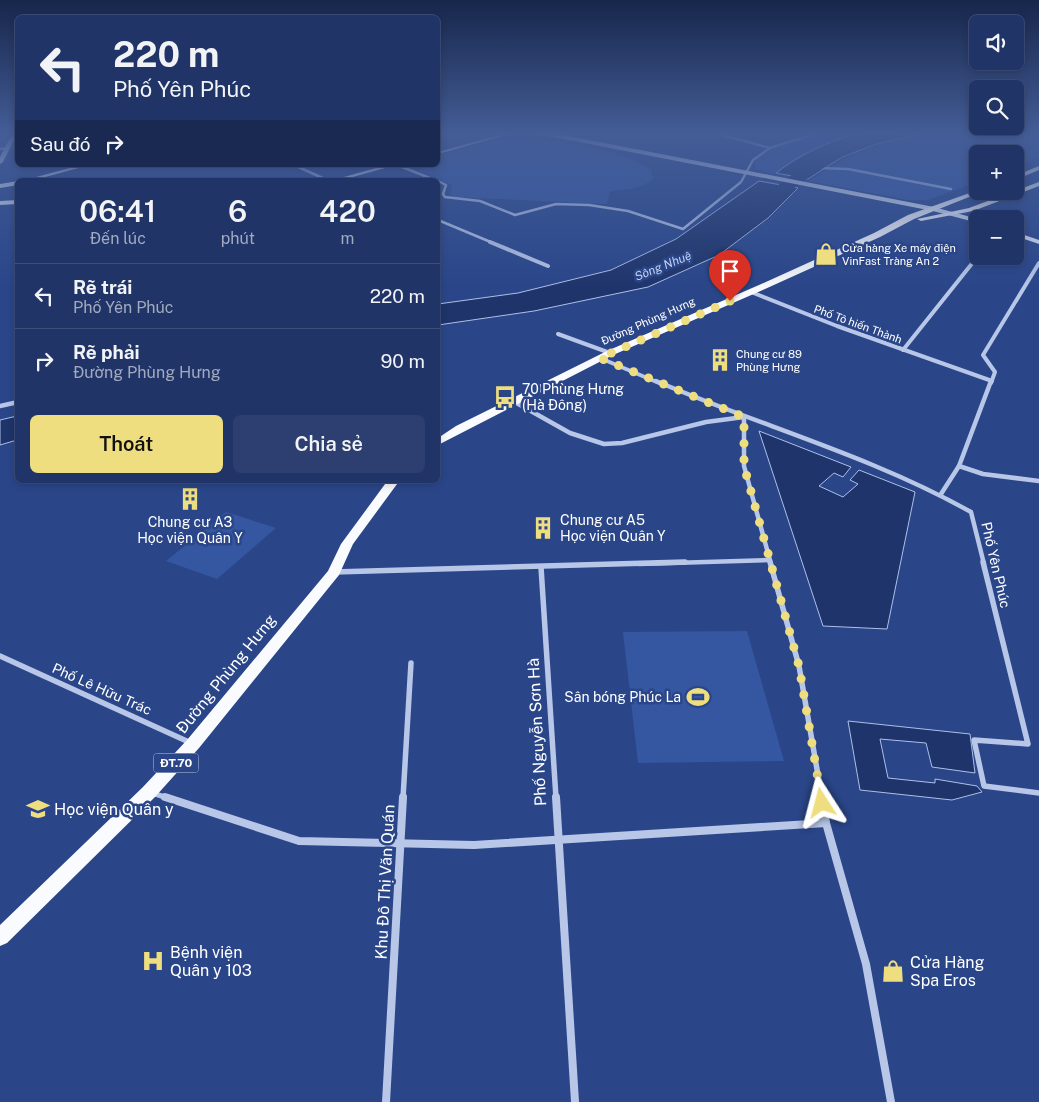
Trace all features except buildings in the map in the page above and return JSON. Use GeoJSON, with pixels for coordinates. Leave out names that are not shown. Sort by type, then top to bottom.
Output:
{"type":"FeatureCollection","features":[{"type":"Feature","properties":{"kind":"main road","name":"Đường Phùng Hưng"},"geometry":{"type":"LineString","coordinates":[[1024,191],[1036,185]]}},
{"type":"Feature","properties":{"kind":"main road","name":"Đường Phùng Hưng"},"geometry":{"type":"LineString","coordinates":[[440,441],[513,401],[610,353],[751,292],[902,223],[911,217],[969,196]]}},
{"type":"Feature","properties":{"kind":"main road","name":"Đường Phùng Hưng"},"geometry":{"type":"LineString","coordinates":[[902,223],[956,214],[999,200]]}},
{"type":"Feature","properties":{"kind":"main road","name":"Đường Phùng Hưng"},"geometry":{"type":"LineString","coordinates":[[0,938],[149,792],[193,744],[334,572],[347,544],[392,483]]}},
{"type":"Feature","properties":{"kind":"street"},"geometry":{"type":"LineString","coordinates":[[446,185],[443,194],[445,197],[480,200],[515,215],[556,204],[589,205],[628,211],[683,229],[737,185]]}},
{"type":"Feature","properties":{"kind":"street"},"geometry":{"type":"LineString","coordinates":[[810,185],[934,209],[969,219]]}},
{"type":"Feature","properties":{"kind":"street"},"geometry":{"type":"LineString","coordinates":[[0,203],[15,202]]}},
{"type":"Feature","properties":{"kind":"street"},"geometry":{"type":"LineString","coordinates":[[440,221],[548,266]]}},
{"type":"Feature","properties":{"kind":"street"},"geometry":{"type":"LineString","coordinates":[[1024,237],[1039,242]]}},
{"type":"Feature","properties":{"kind":"street"},"geometry":{"type":"LineString","coordinates":[[941,494],[958,466],[992,382],[995,372],[983,355],[1039,262]]}},
{"type":"Feature","properties":{"kind":"street","name":"Phố Tô hiến Thành"},"geometry":{"type":"LineString","coordinates":[[751,292],[903,350],[971,265]]}},
{"type":"Feature","properties":{"kind":"street"},"geometry":{"type":"LineString","coordinates":[[558,334],[610,353]]}},
{"type":"Feature","properties":{"kind":"street"},"geometry":{"type":"LineString","coordinates":[[903,350],[992,382]]}},
{"type":"Feature","properties":{"kind":"street","name":"Phố Yên Phúc"},"geometry":{"type":"LineString","coordinates":[[600,358],[744,417],[897,474],[941,494],[971,512],[1028,744],[974,740],[984,786],[1039,793]]}},
{"type":"Feature","properties":{"kind":"street"},"geometry":{"type":"LineString","coordinates":[[513,401],[570,432],[604,444],[622,443],[706,422],[744,417],[744,466],[799,666],[826,822],[866,964],[891,1102]]}},
{"type":"Feature","properties":{"kind":"street"},"geometry":{"type":"LineString","coordinates":[[0,406],[15,403]]}},
{"type":"Feature","properties":{"kind":"street"},"geometry":{"type":"LineString","coordinates":[[958,466],[983,474],[1039,481]]}},
{"type":"Feature","properties":{"kind":"street"},"geometry":{"type":"LineString","coordinates":[[334,572],[770,560]]}},
{"type":"Feature","properties":{"kind":"street","name":"Phố Nguyễn Sơn Hà"},"geometry":{"type":"LineString","coordinates":[[541,567],[574,1102]]}},
{"type":"Feature","properties":{"kind":"street","name":"Phố Lê Hữu Trác"},"geometry":{"type":"LineString","coordinates":[[0,656],[193,744]]}},
{"type":"Feature","properties":{"kind":"street","name":"Khu Đô Thị Văn Quán"},"geometry":{"type":"LineString","coordinates":[[386,1102],[411,663]]}},
{"type":"Feature","properties":{"kind":"street"},"geometry":{"type":"LineString","coordinates":[[149,792],[299,841],[474,844],[826,822]]}},
{"type":"Feature","properties":{"kind":"shaded area"},"geometry":{"type":"Polygon","coordinates":[[[452,185],[643,185],[610,191],[607,204],[455,197],[450,194],[452,185]]]}},
{"type":"Feature","properties":{"kind":"shaded area"},"geometry":{"type":"Polygon","coordinates":[[[832,185],[968,185],[928,200],[908,200],[832,185]]]}},
{"type":"Feature","properties":{"kind":"shaded area"},"geometry":{"type":"Polygon","coordinates":[[[226,512],[276,528],[217,579],[166,561],[226,512]]]}},
{"type":"Feature","properties":{"kind":"shaded area","name":"Sân bóng Phúc La"},"geometry":{"type":"Polygon","coordinates":[[[747,631],[784,761],[638,763],[623,632],[747,631]]]}},
{"type":"Feature","properties":{"kind":"water"},"geometry":{"type":"Polygon","coordinates":[[[753,185],[784,185],[798,188],[768,218],[719,255],[648,287],[534,311],[440,325],[440,304],[518,293],[611,270],[676,239],[753,185]]]}},
{"type":"Feature","properties":{"kind":"water"},"geometry":{"type":"Polygon","coordinates":[[[15,416],[15,441],[0,445],[0,420],[15,416]]]}},
{"type":"Feature","properties":{"kind":"water"},"geometry":{"type":"Polygon","coordinates":[[[759,431],[851,467],[843,477],[834,473],[819,486],[843,497],[858,484],[850,480],[859,470],[915,492],[887,629],[823,626],[759,431]]]}},
{"type":"Feature","properties":{"kind":"water"},"geometry":{"type":"Polygon","coordinates":[[[848,721],[970,734],[975,773],[932,767],[926,743],[880,739],[888,778],[935,783],[935,779],[977,786],[982,792],[952,800],[860,790],[848,721]]]}},
{"type":"Feature","properties":{"kind":"waterway","name":"Sông Nhuệ"},"geometry":{"type":"LineString","coordinates":[[751,212],[786,185]]}},
{"type":"Feature","properties":{"kind":"waterway"},"geometry":{"type":"LineString","coordinates":[[933,185],[951,189]]}},
{"type":"Feature","properties":{"kind":"place","name":"Cửa hàng Xe máy điện VinFast Tràng An 2"},"geometry":{"type":"Point","coordinates":[826,254]}},
{"type":"Feature","properties":{"kind":"place","name":"Chung cư 89 Phùng Hưng"},"geometry":{"type":"Point","coordinates":[720,360]}},
{"type":"Feature","properties":{"kind":"place","name":"70 Phùng Hưng (Hà Đông)"},"geometry":{"type":"Point","coordinates":[505,397]}},
{"type":"Feature","properties":{"kind":"place","name":"Chung cư A3 Học viện Quân Y"},"geometry":{"type":"Point","coordinates":[190,499]}},
{"type":"Feature","properties":{"kind":"place","name":"Chung cư A5 Học viện Quân Y"},"geometry":{"type":"Point","coordinates":[543,528]}},
{"type":"Feature","properties":{"kind":"place","name":"Sân bóng Phúc La"},"geometry":{"type":"Point","coordinates":[698,697]}},
{"type":"Feature","properties":{"kind":"place","name":"Học viện Quân y"},"geometry":{"type":"Point","coordinates":[38,809]}},
{"type":"Feature","properties":{"kind":"place","name":"Bệnh viện Quân y 103"},"geometry":{"type":"Point","coordinates":[153,961]}},
{"type":"Feature","properties":{"kind":"place","name":"Cửa Hàng Spa Eros"},"geometry":{"type":"Point","coordinates":[893,971]}},
{"type":"Feature","properties":{"kind":"route"},"geometry":{"type":"LineString","coordinates":[[730,301],[600,358],[744,417],[744,466],[799,666],[822,803]]}}]}
